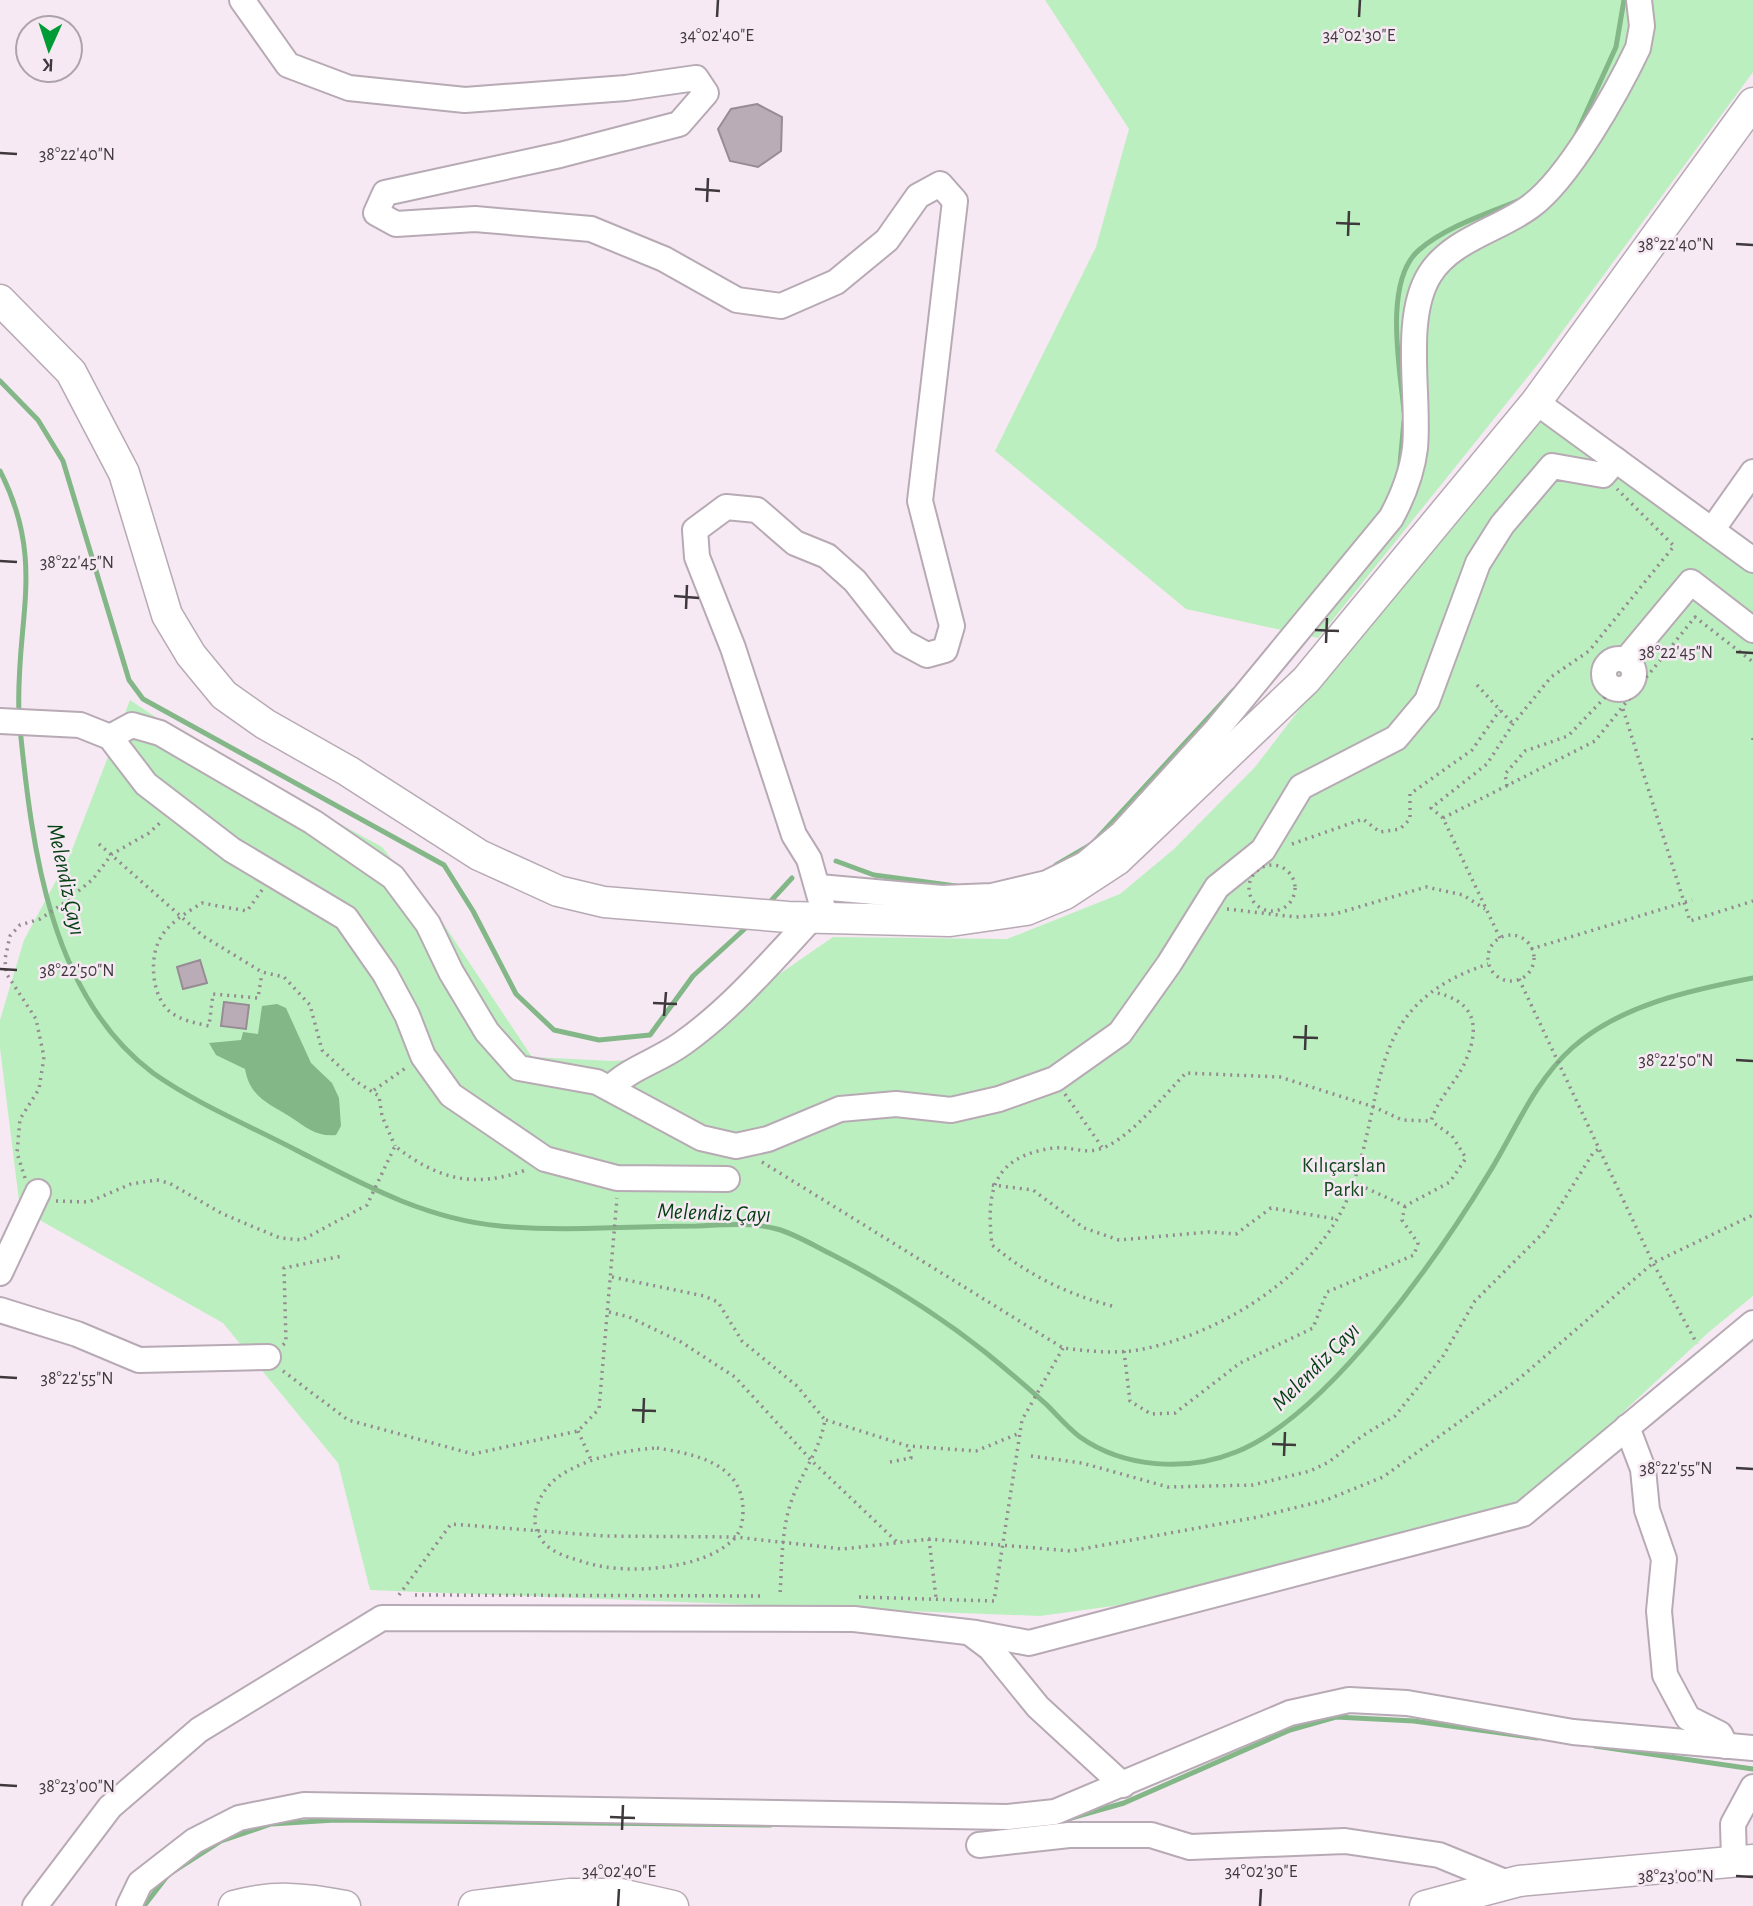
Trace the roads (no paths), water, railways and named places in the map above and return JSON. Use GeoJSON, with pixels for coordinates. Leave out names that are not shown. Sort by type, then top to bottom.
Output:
{"type":"FeatureCollection","features":[{"type":"Feature","properties":{"kind":"main road"},"geometry":{"type":"LineString","coordinates":[[0,300],[71,372],[124,473],[167,615],[191,654],[224,695],[265,724],[348,771],[479,855],[558,891],[604,902],[808,918],[950,921],[1026,910],[1065,894],[1117,860],[1306,680],[1536,402],[1753,103]]}},
{"type":"Feature","properties":{"kind":"main road"},"geometry":{"type":"LineString","coordinates":[[1425,1906],[1510,1884],[1743,1860]]}},
{"type":"Feature","properties":{"kind":"main road"},"geometry":{"type":"LineString","coordinates":[[474,1906],[570,1894],[620,1894],[673,1906]]}},
{"type":"Feature","properties":{"kind":"main road"},"geometry":{"type":"LineString","coordinates":[[234,1906],[265,1898],[307,1898],[345,1906]]}},
{"type":"Feature","properties":{"kind":"street"},"geometry":{"type":"LineString","coordinates":[[242,0],[288,65],[349,88],[465,100],[626,88],[696,78],[706,93],[679,124],[560,155],[385,193],[376,213],[396,224],[475,219],[591,229],[664,259],[737,300],[781,306],[836,282],[887,240],[918,196],[940,184],[955,201],[920,501],[953,626],[945,650],[927,655],[903,642],[855,581],[827,556],[795,543],[757,510],[726,507],[695,530],[697,557],[733,648],[794,835],[809,859],[818,887],[808,918],[702,1029],[610,1088]]}},
{"type":"Feature","properties":{"kind":"street"},"geometry":{"type":"LineString","coordinates":[[818,887],[942,898],[1011,894],[1064,875],[1084,864],[1121,834],[1217,729],[1391,518],[1407,483],[1415,447],[1417,312],[1424,285],[1446,255],[1531,206],[1567,170],[1637,48],[1642,26],[1639,0]]}},
{"type":"Feature","properties":{"kind":"street"},"geometry":{"type":"LineString","coordinates":[[1536,402],[1610,467],[1712,530],[1753,561]]}},
{"type":"Feature","properties":{"kind":"street"},"geometry":{"type":"LineString","coordinates":[[110,737],[132,725],[160,733],[313,822],[393,877],[428,924],[451,972],[487,1032],[519,1068],[597,1082],[701,1138],[736,1146],[768,1139],[840,1108],[896,1104],[951,1110],[999,1099],[1055,1079],[1120,1033],[1169,964],[1217,887],[1263,850],[1301,787],[1396,738],[1427,701],[1478,563],[1502,525],[1552,467],[1610,467]]}},
{"type":"Feature","properties":{"kind":"street"},"geometry":{"type":"LineString","coordinates":[[1712,530],[1753,472]]}},
{"type":"Feature","properties":{"kind":"street"},"geometry":{"type":"LineString","coordinates":[[1618,698],[1634,677],[1633,667],[1626,660],[1691,582],[1753,630]]}},
{"type":"Feature","properties":{"kind":"street"},"geometry":{"type":"LineString","coordinates":[[0,722],[80,725],[110,737],[146,784],[232,850],[346,918],[385,974],[407,1015],[423,1056],[451,1095],[540,1155],[617,1178],[727,1179]]}},
{"type":"Feature","properties":{"kind":"street"},"geometry":{"type":"LineString","coordinates":[[0,1273],[38,1192]]}},
{"type":"Feature","properties":{"kind":"street"},"geometry":{"type":"LineString","coordinates":[[0,1310],[77,1334],[139,1360],[268,1357]]}},
{"type":"Feature","properties":{"kind":"street"},"geometry":{"type":"LineString","coordinates":[[35,1906],[110,1807],[199,1730],[382,1618],[854,1619],[969,1632],[1029,1643],[1523,1514],[1753,1322]]}},
{"type":"Feature","properties":{"kind":"street"},"geometry":{"type":"LineString","coordinates":[[1627,1427],[1643,1469],[1647,1510],[1664,1559],[1659,1611],[1665,1675],[1688,1718],[1720,1734],[1726,1746]]}},
{"type":"Feature","properties":{"kind":"street"},"geometry":{"type":"LineString","coordinates":[[969,1632],[990,1648],[1038,1707],[1123,1784]]}},
{"type":"Feature","properties":{"kind":"street"},"geometry":{"type":"LineString","coordinates":[[129,1906],[140,1883],[194,1841],[239,1818],[304,1805],[1009,1817],[1055,1812],[1290,1713],[1349,1700],[1407,1703],[1573,1732],[1753,1748]]}},
{"type":"Feature","properties":{"kind":"street"},"geometry":{"type":"LineString","coordinates":[[1743,1860],[1733,1824],[1753,1787]]}},
{"type":"Feature","properties":{"kind":"street"},"geometry":{"type":"LineString","coordinates":[[979,1845],[1069,1835],[1151,1835],[1190,1847],[1345,1841],[1440,1855],[1510,1884]]}},
{"type":"Feature","properties":{"kind":"waterway"},"geometry":{"type":"LineString","coordinates":[[1575,137],[1616,47],[1624,0]]}},
{"type":"Feature","properties":{"kind":"waterway"},"geometry":{"type":"LineString","coordinates":[[1404,411],[1396,326],[1401,282],[1408,264],[1419,250],[1442,234],[1520,200]]}},
{"type":"Feature","properties":{"kind":"waterway"},"geometry":{"type":"LineString","coordinates":[[0,381],[38,420],[63,461],[129,680],[143,699],[444,865],[473,911],[516,994],[554,1030],[599,1040],[650,1035],[693,976],[750,924]]}},
{"type":"Feature","properties":{"kind":"waterway"},"geometry":{"type":"LineString","coordinates":[[1400,464],[1404,421]]}},
{"type":"Feature","properties":{"kind":"waterway","name":"Melendiz Çayı"},"geometry":{"type":"LineString","coordinates":[[0,471],[14,504],[26,564],[19,714]]}},
{"type":"Feature","properties":{"kind":"waterway"},"geometry":{"type":"LineString","coordinates":[[1056,865],[1092,844],[1233,691]]}},
{"type":"Feature","properties":{"kind":"waterway","name":"Melendiz Çayı"},"geometry":{"type":"LineString","coordinates":[[20,728],[31,822],[40,870],[52,917],[69,962],[90,1003],[118,1041],[153,1073],[223,1114],[370,1187],[446,1216],[524,1228],[737,1224],[758,1225],[784,1231],[870,1275],[948,1324],[1016,1378],[1080,1437],[1116,1455],[1156,1464],[1197,1462],[1236,1452],[1271,1433],[1307,1405],[1343,1370],[1411,1289],[1441,1247],[1489,1173],[1536,1091],[1572,1048],[1612,1021],[1657,1001],[1753,978]]}},
{"type":"Feature","properties":{"kind":"waterway"},"geometry":{"type":"LineString","coordinates":[[836,861],[874,875],[956,886]]}},
{"type":"Feature","properties":{"kind":"waterway"},"geometry":{"type":"LineString","coordinates":[[768,904],[792,878]]}},
{"type":"Feature","properties":{"kind":"waterway"},"geometry":{"type":"LineString","coordinates":[[1064,1820],[1124,1803],[1290,1730],[1336,1717],[1414,1721],[1537,1738]]}},
{"type":"Feature","properties":{"kind":"waterway"},"geometry":{"type":"LineString","coordinates":[[1595,1746],[1753,1769]]}},
{"type":"Feature","properties":{"kind":"waterway"},"geometry":{"type":"LineString","coordinates":[[144,1906],[168,1875],[221,1841],[271,1824],[335,1820],[771,1825]]}},
{"type":"Feature","properties":{"kind":"park label","name":"Kılıçarslan Parkı"},"geometry":{"type":"Point","coordinates":[1344,1177]}}]}
